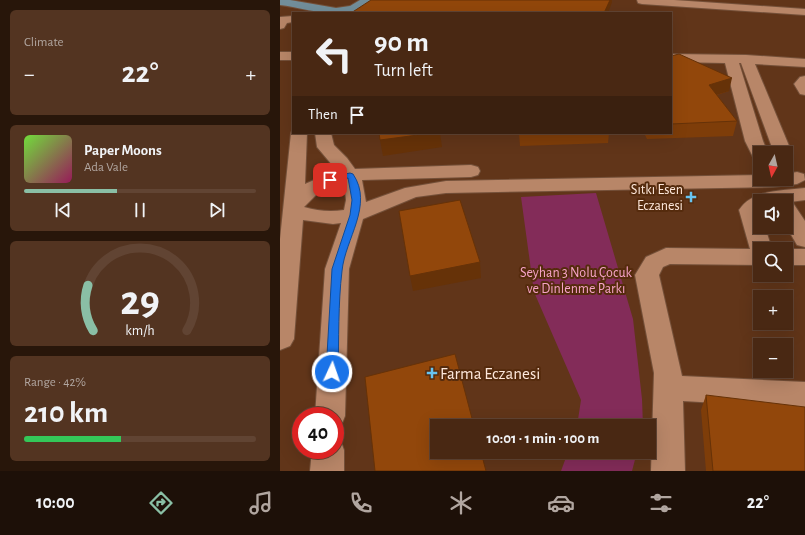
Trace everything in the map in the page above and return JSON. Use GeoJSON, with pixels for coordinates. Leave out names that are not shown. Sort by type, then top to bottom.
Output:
{"type":"FeatureCollection","features":[{"type":"Feature","properties":{"kind":"main road"},"geometry":{"type":"LineString","coordinates":[[318,11],[334,0]]}},
{"type":"Feature","properties":{"kind":"main road"},"geometry":{"type":"LineString","coordinates":[[280,2],[302,5],[318,11],[351,10],[365,0]]}},
{"type":"Feature","properties":{"kind":"street"},"geometry":{"type":"LineString","coordinates":[[642,1],[805,12]]}},
{"type":"Feature","properties":{"kind":"street"},"geometry":{"type":"LineString","coordinates":[[280,56],[292,56]]}},
{"type":"Feature","properties":{"kind":"street"},"geometry":{"type":"LineString","coordinates":[[672,58],[738,59],[805,63]]}},
{"type":"Feature","properties":{"kind":"street"},"geometry":{"type":"LineString","coordinates":[[738,59],[754,141],[756,146]]}},
{"type":"Feature","properties":{"kind":"street"},"geometry":{"type":"LineString","coordinates":[[738,59],[794,176],[748,210],[759,242]]}},
{"type":"Feature","properties":{"kind":"street"},"geometry":{"type":"LineString","coordinates":[[805,80],[801,84],[805,91]]}},
{"type":"Feature","properties":{"kind":"street"},"geometry":{"type":"LineString","coordinates":[[280,339],[288,282],[295,206],[299,134]]}},
{"type":"Feature","properties":{"kind":"street"},"geometry":{"type":"LineString","coordinates":[[323,134],[326,147],[342,162],[353,180],[356,200],[354,215],[337,269],[330,407]]}},
{"type":"Feature","properties":{"kind":"street"},"geometry":{"type":"LineString","coordinates":[[295,206],[311,190],[330,180],[350,175],[378,173],[776,189]]}},
{"type":"Feature","properties":{"kind":"street"},"geometry":{"type":"LineString","coordinates":[[295,206],[312,216],[333,218],[354,215],[412,192],[446,187],[776,189]]}},
{"type":"Feature","properties":{"kind":"street"},"geometry":{"type":"LineString","coordinates":[[776,189],[805,240]]}},
{"type":"Feature","properties":{"kind":"street"},"geometry":{"type":"LineString","coordinates":[[668,471],[668,373],[647,275],[654,262],[666,256],[753,257]]}},
{"type":"Feature","properties":{"kind":"street"},"geometry":{"type":"LineString","coordinates":[[793,257],[805,257]]}},
{"type":"Feature","properties":{"kind":"street"},"geometry":{"type":"LineString","coordinates":[[668,388],[805,395]]}},
{"type":"Feature","properties":{"kind":"street"},"geometry":{"type":"LineString","coordinates":[[327,471],[328,459]]}},
{"type":"Feature","properties":{"kind":"green space","name":"Seyhan 3 Nolu Çocuk ve Dinlenme Parkı"},"geometry":{"type":"Polygon","coordinates":[[[596,193],[633,319],[642,399],[643,419],[578,419],[581,400],[534,292],[521,197],[596,193]]]}},
{"type":"Feature","properties":{"kind":"green space"},"geometry":{"type":"Polygon","coordinates":[[[565,459],[635,459],[632,471],[561,471],[565,459]]]}},
{"type":"Feature","properties":{"kind":"building"},"geometry":{"type":"Polygon","coordinates":[[[371,0],[610,0],[604,12],[353,12],[371,0]]]}},
{"type":"Feature","properties":{"kind":"building"},"geometry":{"type":"Polygon","coordinates":[[[679,54],[732,78],[709,85],[737,121],[672,124],[672,56],[679,54]]]}},
{"type":"Feature","properties":{"kind":"building"},"geometry":{"type":"Polygon","coordinates":[[[379,134],[425,134],[380,140],[379,134]]]}},
{"type":"Feature","properties":{"kind":"building"},"geometry":{"type":"Polygon","coordinates":[[[460,200],[480,262],[410,276],[399,211],[460,200]]]}},
{"type":"Feature","properties":{"kind":"building"},"geometry":{"type":"Polygon","coordinates":[[[455,354],[472,419],[430,419],[430,459],[483,459],[486,471],[375,471],[365,377],[455,354]]]}},
{"type":"Feature","properties":{"kind":"building"},"geometry":{"type":"Polygon","coordinates":[[[706,395],[805,407],[805,471],[713,471],[706,395]]]}},
{"type":"Feature","properties":{"kind":"place","name":"Sıtkı Esen Eczanesi"},"geometry":{"type":"Point","coordinates":[691,197]}},
{"type":"Feature","properties":{"kind":"place","name":"Farma Eczanesi"},"geometry":{"type":"Point","coordinates":[432,373]}},
{"type":"Feature","properties":{"kind":"route"},"geometry":{"type":"LineString","coordinates":[[330,180],[350,175],[353,180],[356,200],[354,215],[337,269],[332,372]]}}]}
